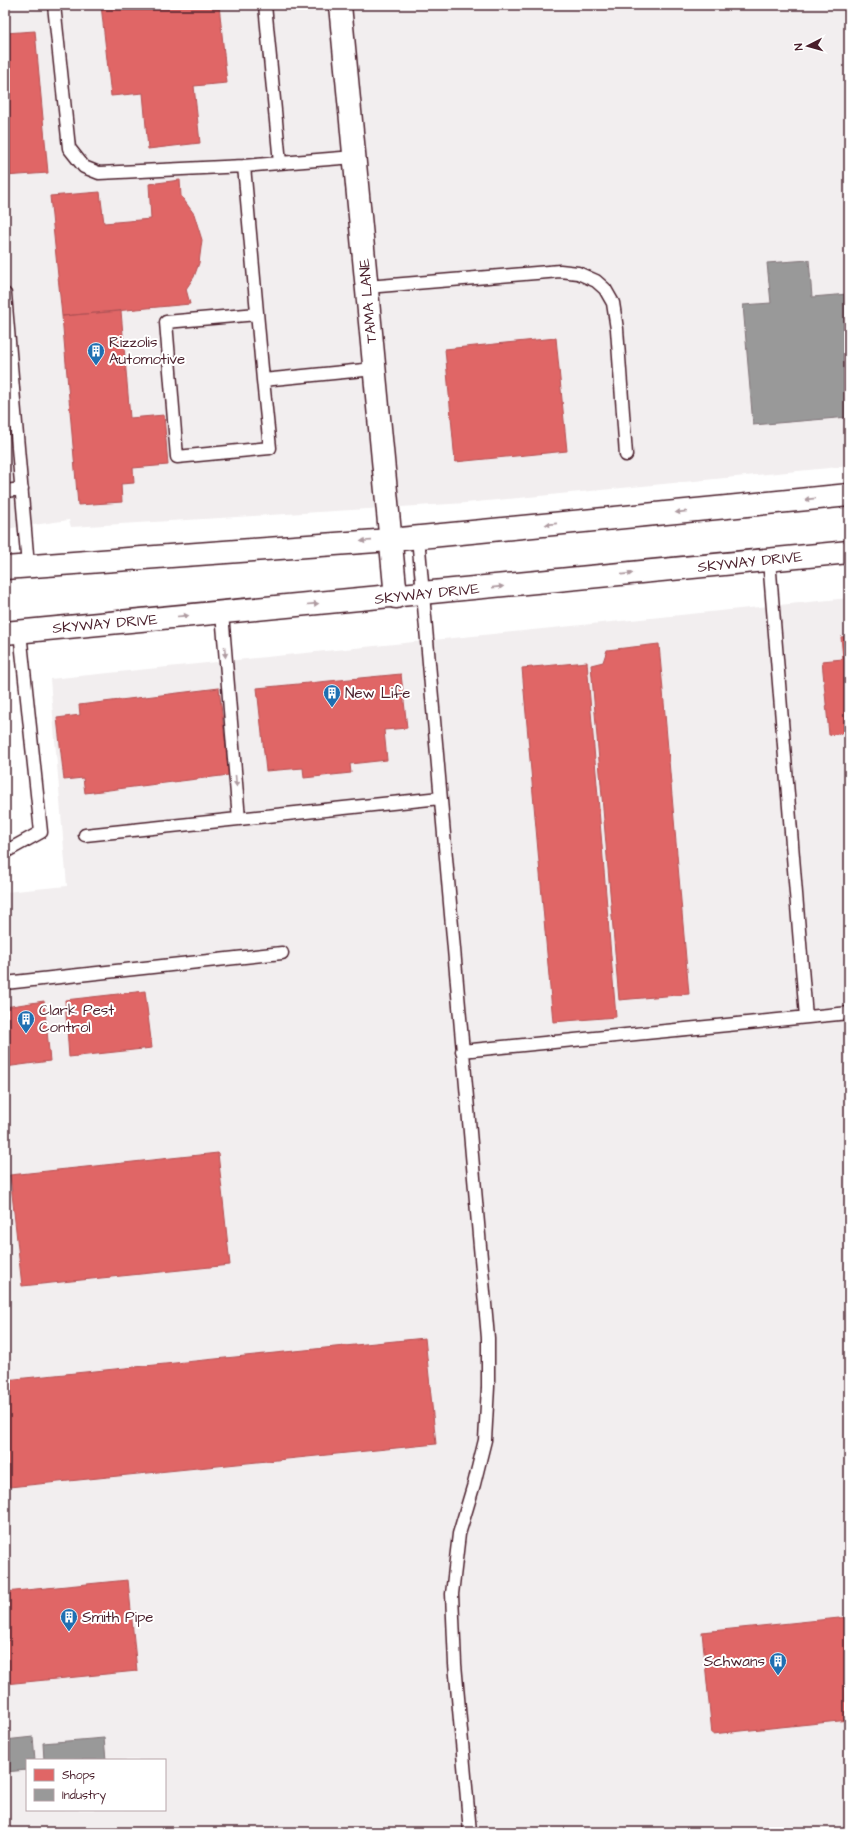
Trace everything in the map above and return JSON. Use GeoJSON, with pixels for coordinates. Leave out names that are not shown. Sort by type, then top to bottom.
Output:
{"type":"FeatureCollection","features":[{"type":"Feature","properties":{"kind":"main road","name":"TAMA LANE"},"geometry":{"type":"LineString","coordinates":[[340,5],[396,597]]}},
{"type":"Feature","properties":{"kind":"main road"},"geometry":{"type":"LineString","coordinates":[[5,568],[390,540],[849,495]]}},
{"type":"Feature","properties":{"kind":"main road","name":"SKYWAY DRIVE"},"geometry":{"type":"LineString","coordinates":[[13,632],[396,597],[849,552]]}},
{"type":"Feature","properties":{"kind":"lane"},"geometry":{"type":"LineString","coordinates":[[54,5],[69,148],[84,167],[99,173],[244,166],[354,157]]}},
{"type":"Feature","properties":{"kind":"lane"},"geometry":{"type":"LineString","coordinates":[[265,5],[280,163]]}},
{"type":"Feature","properties":{"kind":"lane"},"geometry":{"type":"LineString","coordinates":[[244,166],[270,448],[177,456],[166,322],[257,314]]}},
{"type":"Feature","properties":{"kind":"lane"},"geometry":{"type":"LineString","coordinates":[[367,287],[560,271],[578,273],[596,281],[605,289],[614,303],[626,455]]}},
{"type":"Feature","properties":{"kind":"lane"},"geometry":{"type":"LineString","coordinates":[[5,294],[28,566]]}},
{"type":"Feature","properties":{"kind":"lane"},"geometry":{"type":"LineString","coordinates":[[263,380],[374,369]]}},
{"type":"Feature","properties":{"kind":"lane"},"geometry":{"type":"LineString","coordinates":[[5,491],[22,489]]}},
{"type":"Feature","properties":{"kind":"lane"},"geometry":{"type":"LineString","coordinates":[[418,537],[488,1352],[485,1440],[459,1534],[452,1594],[455,1664],[470,1832]]}},
{"type":"Feature","properties":{"kind":"lane"},"geometry":{"type":"LineString","coordinates":[[769,560],[806,1017]]}},
{"type":"Feature","properties":{"kind":"lane"},"geometry":{"type":"LineString","coordinates":[[222,613],[239,819]]}},
{"type":"Feature","properties":{"kind":"lane"},"geometry":{"type":"LineString","coordinates":[[5,852],[41,832],[13,632]]}},
{"type":"Feature","properties":{"kind":"lane"},"geometry":{"type":"LineString","coordinates":[[85,835],[440,798]]}},
{"type":"Feature","properties":{"kind":"lane"},"geometry":{"type":"LineString","coordinates":[[5,983],[282,953]]}},
{"type":"Feature","properties":{"kind":"lane"},"geometry":{"type":"LineString","coordinates":[[462,1051],[849,1013]]}},
{"type":"Feature","properties":{"kind":"shaded area"},"geometry":{"type":"Polygon","coordinates":[[[5,5],[849,5],[849,466],[466,503],[71,527],[69,520],[5,529],[5,5]]]}},
{"type":"Feature","properties":{"kind":"shaded area"},"geometry":{"type":"Polygon","coordinates":[[[849,598],[849,1832],[5,1832],[5,892],[67,886],[50,679],[849,598]]]}},
{"type":"Feature","properties":{"kind":"building: Shops"},"geometry":{"type":"Polygon","coordinates":[[[101,5],[219,5],[227,83],[194,86],[200,143],[148,149],[143,93],[111,96],[101,5]]]}},
{"type":"Feature","properties":{"kind":"building: Shops"},"geometry":{"type":"Polygon","coordinates":[[[35,31],[48,173],[5,176],[5,33],[35,31]]]}},
{"type":"Feature","properties":{"kind":"building: Shops"},"geometry":{"type":"Polygon","coordinates":[[[180,180],[181,196],[194,214],[202,240],[199,263],[194,277],[186,289],[190,304],[62,316],[50,196],[100,192],[104,223],[151,219],[149,184],[180,180]]]}},
{"type":"Feature","properties":{"kind":"building: Shops","name":"Rizzolis Automotive"},"geometry":{"type":"Polygon","coordinates":[[[121,311],[130,418],[164,415],[168,465],[133,468],[134,483],[121,484],[122,502],[78,505],[62,316],[121,311]]]}},
{"type":"Feature","properties":{"kind":"building: Shops"},"geometry":{"type":"Polygon","coordinates":[[[556,338],[567,451],[455,462],[445,349],[556,338]]]}},
{"type":"Feature","properties":{"kind":"building: Shops"},"geometry":{"type":"Polygon","coordinates":[[[849,636],[849,778],[845,733],[829,735],[822,661],[843,659],[841,637],[849,636]]]}},
{"type":"Feature","properties":{"kind":"building: Shops"},"geometry":{"type":"Polygon","coordinates":[[[659,644],[689,994],[619,1000],[591,665],[603,662],[607,650],[659,644]]]}},
{"type":"Feature","properties":{"kind":"building: Shops"},"geometry":{"type":"Polygon","coordinates":[[[587,662],[616,1017],[553,1022],[522,668],[587,662]]]}},
{"type":"Feature","properties":{"kind":"building: Shops","name":"New Life"},"geometry":{"type":"Polygon","coordinates":[[[401,674],[407,728],[384,730],[387,760],[350,764],[351,773],[304,778],[303,768],[266,771],[257,688],[401,674]]]}},
{"type":"Feature","properties":{"kind":"building: Shops"},"geometry":{"type":"Polygon","coordinates":[[[219,688],[229,775],[85,793],[83,778],[64,780],[57,718],[80,715],[79,705],[219,688]]]}},
{"type":"Feature","properties":{"kind":"building: Shops"},"geometry":{"type":"Polygon","coordinates":[[[145,991],[152,1048],[69,1057],[65,1000],[145,991]]]}},
{"type":"Feature","properties":{"kind":"building: Shops","name":"Clark Pest Control"},"geometry":{"type":"Polygon","coordinates":[[[44,1001],[50,1061],[5,1067],[5,1007],[44,1001]]]}},
{"type":"Feature","properties":{"kind":"building: Shops"},"geometry":{"type":"Polygon","coordinates":[[[218,1153],[230,1265],[22,1286],[10,1175],[218,1153]]]}},
{"type":"Feature","properties":{"kind":"building: Shops"},"geometry":{"type":"Polygon","coordinates":[[[425,1338],[436,1444],[9,1487],[5,1450],[5,1380],[425,1338]]]}},
{"type":"Feature","properties":{"kind":"building: Shops","name":"Smith Pipe"},"geometry":{"type":"Polygon","coordinates":[[[128,1580],[137,1671],[5,1684],[5,1592],[128,1580]]]}},
{"type":"Feature","properties":{"kind":"building: Shops","name":"Schwans"},"geometry":{"type":"Polygon","coordinates":[[[849,1617],[849,1720],[712,1734],[702,1632],[849,1617]]]}},
{"type":"Feature","properties":{"kind":"building: Industry"},"geometry":{"type":"Polygon","coordinates":[[[809,260],[812,297],[848,294],[849,417],[753,425],[743,305],[771,303],[767,263],[809,260]]]}},
{"type":"Feature","properties":{"kind":"building: Industry"},"geometry":{"type":"Polygon","coordinates":[[[33,1737],[35,1759],[26,1759],[26,1770],[5,1772],[5,1740],[33,1737]]]}},
{"type":"Feature","properties":{"kind":"building: Industry"},"geometry":{"type":"Polygon","coordinates":[[[104,1738],[106,1759],[44,1759],[43,1743],[104,1738]]]}},
{"type":"Feature","properties":{"kind":"place","name":"Rizzolis Automotive"},"geometry":{"type":"Point","coordinates":[96,366]}},
{"type":"Feature","properties":{"kind":"place","name":"New Life"},"geometry":{"type":"Point","coordinates":[332,708]}},
{"type":"Feature","properties":{"kind":"place","name":"Clark Pest Control"},"geometry":{"type":"Point","coordinates":[26,1034]}},
{"type":"Feature","properties":{"kind":"place","name":"Smith Pipe"},"geometry":{"type":"Point","coordinates":[69,1632]}},
{"type":"Feature","properties":{"kind":"place","name":"Schwans"},"geometry":{"type":"Point","coordinates":[778,1676]}}]}
